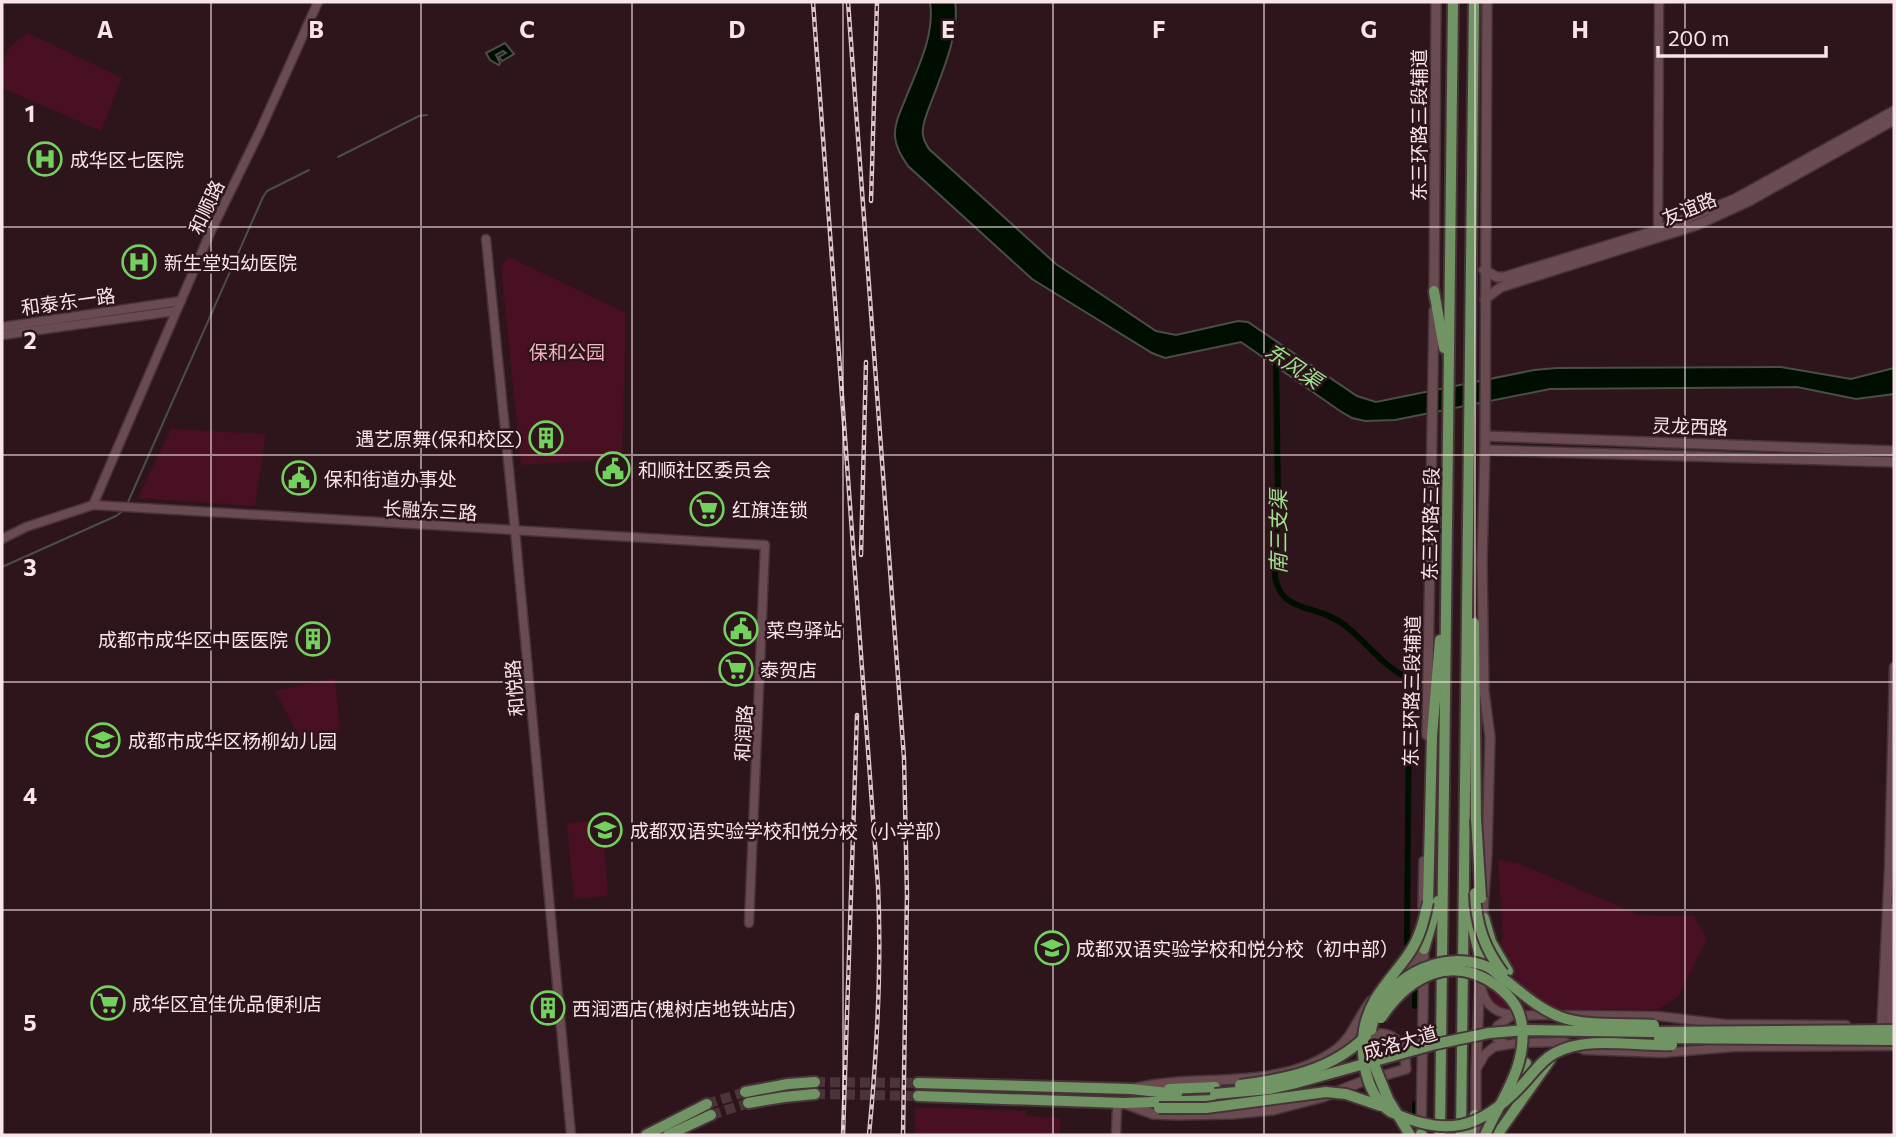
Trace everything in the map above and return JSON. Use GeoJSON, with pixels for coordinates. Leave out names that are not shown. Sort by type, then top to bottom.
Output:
{"type":"FeatureCollection","features":[{"type":"Feature","properties":{"kind":"highway","name":"东三环路三段"},"geometry":{"type":"LineString","coordinates":[[1440,1135],[1450,417],[1449,386],[1442,349],[1453,2]]}},
{"type":"Feature","properties":{"kind":"highway","name":"东三环路三段"},"geometry":{"type":"LineString","coordinates":[[1461,1135],[1474,2]]}},
{"type":"Feature","properties":{"kind":"highway"},"geometry":{"type":"LineString","coordinates":[[1434,291],[1442,349]]}},
{"type":"Feature","properties":{"kind":"highway"},"geometry":{"type":"LineString","coordinates":[[1468,542],[1476,651],[1475,902],[1478,927],[1495,963],[1517,992],[1529,1022],[1526,1063],[1522,1077],[1508,1099]]}},
{"type":"Feature","properties":{"kind":"highway"},"geometry":{"type":"LineString","coordinates":[[1447,578],[1434,687],[1428,902],[1421,930],[1410,951],[1372,1004],[1364,1031],[1366,1073],[1377,1100],[1410,1124],[1432,1130],[1457,1130],[1480,1122],[1508,1099],[1542,1062],[1555,1053],[1588,1044],[1657,1046],[1741,1035]]}},
{"type":"Feature","properties":{"kind":"highway"},"geometry":{"type":"LineString","coordinates":[[1476,819],[1480,893],[1491,942],[1508,971],[1528,992],[1545,1005],[1576,1020]]}},
{"type":"Feature","properties":{"kind":"highway"},"geometry":{"type":"LineString","coordinates":[[1424,949],[1442,885]]}},
{"type":"Feature","properties":{"kind":"highway"},"geometry":{"type":"LineString","coordinates":[[1464,895],[1480,957]]}},
{"type":"Feature","properties":{"kind":"highway"},"geometry":{"type":"LineString","coordinates":[[1419,1135],[1380,1083],[1369,1042],[1373,1021],[1385,998],[1399,982],[1430,965],[1448,961],[1489,967],[1543,1009],[1560,1017],[1741,1035]]}},
{"type":"Feature","properties":{"kind":"highway"},"geometry":{"type":"LineString","coordinates":[[1215,1094],[1328,1064],[1374,1029],[1392,1001],[1417,980],[1444,971],[1473,973],[1489,980],[1505,992],[1519,1011],[1522,1025],[1521,1055],[1516,1073],[1485,1135]]}},
{"type":"Feature","properties":{"kind":"highway","name":"成洛大道"},"geometry":{"type":"LineString","coordinates":[[1741,1035],[1890,1027]]}},
{"type":"Feature","properties":{"kind":"highway","name":"成洛大道"},"geometry":{"type":"LineString","coordinates":[[918,1096],[1124,1103],[1256,1090],[1296,1083],[1436,1044],[1489,1033],[1563,1029],[1741,1035],[1890,1044]]}},
{"type":"Feature","properties":{"kind":"highway"},"geometry":{"type":"LineString","coordinates":[[1497,1135],[1555,1053]]}},
{"type":"Feature","properties":{"kind":"highway"},"geometry":{"type":"LineString","coordinates":[[745,1091],[815,1082]]}},
{"type":"Feature","properties":{"kind":"highway","name":"成洛大道"},"geometry":{"type":"LineString","coordinates":[[918,1083],[1215,1094]]}},
{"type":"Feature","properties":{"kind":"highway"},"geometry":{"type":"LineString","coordinates":[[1124,1103],[1159,1108],[1218,1107],[1326,1092],[1346,1094],[1384,1107]]}},
{"type":"Feature","properties":{"kind":"highway"},"geometry":{"type":"LineString","coordinates":[[748,1104],[815,1094]]}},
{"type":"Feature","properties":{"kind":"highway"},"geometry":{"type":"LineString","coordinates":[[646,1135],[709,1110],[668,1135]]}},
{"type":"Feature","properties":{"kind":"highway"},"geometry":{"type":"LineString","coordinates":[[1469,1135],[1475,1115]]}},
{"type":"Feature","properties":{"kind":"main road","name":"东三环路三段辅道"},"geometry":{"type":"LineString","coordinates":[[1434,291],[1436,2]]}},
{"type":"Feature","properties":{"kind":"main road"},"geometry":{"type":"LineString","coordinates":[[1476,1135],[1477,1030],[1487,854],[1490,737],[1484,691],[1482,562],[1487,2]]}},
{"type":"Feature","properties":{"kind":"main road","name":"友谊路"},"geometry":{"type":"LineString","coordinates":[[1485,299],[1501,287],[1658,234],[1735,199],[1894,111]]}},
{"type":"Feature","properties":{"kind":"main road","name":"友谊路"},"geometry":{"type":"LineString","coordinates":[[1485,270],[1497,277],[1504,277],[1697,225],[1749,201],[1894,120]]}},
{"type":"Feature","properties":{"kind":"main road","name":"东三环路三段辅道"},"geometry":{"type":"LineString","coordinates":[[1419,1135],[1433,420],[1442,349]]}},
{"type":"Feature","properties":{"kind":"main road","name":"灵龙西路"},"geometry":{"type":"LineString","coordinates":[[1485,436],[1894,452]]}},
{"type":"Feature","properties":{"kind":"main road","name":"灵龙西路"},"geometry":{"type":"LineString","coordinates":[[1485,450],[1894,462]]}},
{"type":"Feature","properties":{"kind":"main road"},"geometry":{"type":"LineString","coordinates":[[1338,1049],[1370,1003],[1424,949]]}},
{"type":"Feature","properties":{"kind":"main road"},"geometry":{"type":"LineString","coordinates":[[1131,1089],[1156,1084],[1273,1074],[1298,1068],[1368,1034],[1389,1037],[1403,1050],[1406,1069],[1422,1083]]}},
{"type":"Feature","properties":{"kind":"main road"},"geometry":{"type":"LineString","coordinates":[[1124,1103],[1153,1114],[1232,1114],[1273,1110],[1406,1069]]}},
{"type":"Feature","properties":{"kind":"street","name":"和顺路"},"geometry":{"type":"LineString","coordinates":[[93,505],[176,311],[318,2]]}},
{"type":"Feature","properties":{"kind":"street"},"geometry":{"type":"LineString","coordinates":[[1658,234],[1659,2]]}},
{"type":"Feature","properties":{"kind":"street","name":"和悦路"},"geometry":{"type":"LineString","coordinates":[[486,239],[571,1135]]}},
{"type":"Feature","properties":{"kind":"street","name":"和泰东一路"},"geometry":{"type":"LineString","coordinates":[[2,327],[181,301]]}},
{"type":"Feature","properties":{"kind":"street"},"geometry":{"type":"LineString","coordinates":[[2,335],[176,311]]}},
{"type":"Feature","properties":{"kind":"street"},"geometry":{"type":"LineString","coordinates":[[2,539],[26,527],[93,505]]}},
{"type":"Feature","properties":{"kind":"street","name":"长融东三路"},"geometry":{"type":"LineString","coordinates":[[93,505],[765,545]]}},
{"type":"Feature","properties":{"kind":"street","name":"和润路"},"geometry":{"type":"LineString","coordinates":[[750,923],[765,545]]}},
{"type":"Feature","properties":{"kind":"street"},"geometry":{"type":"LineString","coordinates":[[1476,1070],[1485,1054],[1494,1047],[1505,1044],[1564,1042],[1585,1050],[1662,1053],[1735,1047],[1890,1044],[1889,868],[1894,667]]}},
{"type":"Feature","properties":{"kind":"street"},"geometry":{"type":"LineString","coordinates":[[1890,1027],[1894,907]]}},
{"type":"Feature","properties":{"kind":"street"},"geometry":{"type":"LineString","coordinates":[[1480,974],[1482,993],[1488,1004],[1496,1012],[1513,1015],[1658,1016],[1725,1024],[1890,1027]]}},
{"type":"Feature","properties":{"kind":"street"},"geometry":{"type":"LineString","coordinates":[[1505,1044],[1497,1039],[1497,1026],[1513,1015]]}},
{"type":"Feature","properties":{"kind":"street"},"geometry":{"type":"LineString","coordinates":[[1107,1103],[1112,1110],[1113,1135]]}},
{"type":"Feature","properties":{"kind":"street"},"geometry":{"type":"LineString","coordinates":[[1113,1135],[1117,1107],[1124,1103]]}},
{"type":"Feature","properties":{"kind":"green space"},"geometry":{"type":"Polygon","coordinates":[[[28,33],[122,78],[101,131],[2,88],[6,55],[13,44],[28,33]]]}},
{"type":"Feature","properties":{"kind":"green space","name":"保和公园"},"geometry":{"type":"Polygon","coordinates":[[[509,257],[626,313],[622,459],[521,465],[501,266],[509,257]]]}},
{"type":"Feature","properties":{"kind":"green space"},"geometry":{"type":"Polygon","coordinates":[[[171,429],[266,434],[255,506],[138,498],[171,429]]]}},
{"type":"Feature","properties":{"kind":"green space"},"geometry":{"type":"Polygon","coordinates":[[[335,678],[340,729],[331,741],[305,747],[275,691],[335,678]]]}},
{"type":"Feature","properties":{"kind":"green space"},"geometry":{"type":"Polygon","coordinates":[[[602,820],[608,896],[574,899],[567,823],[602,820]]]}},
{"type":"Feature","properties":{"kind":"green space"},"geometry":{"type":"Polygon","coordinates":[[[1498,860],[1518,863],[1639,915],[1694,916],[1707,939],[1678,997],[1658,1009],[1501,1010],[1487,995],[1503,937],[1498,860]]]}},
{"type":"Feature","properties":{"kind":"green space"},"geometry":{"type":"Polygon","coordinates":[[[915,1107],[1026,1111],[1026,1116],[1060,1118],[1060,1135],[915,1135],[915,1107]]]}},
{"type":"Feature","properties":{"kind":"water","name":"东风渠"},"geometry":{"type":"Polygon","coordinates":[[[930,2],[955,2],[956,15],[951,45],[924,124],[923,135],[929,149],[1056,264],[1156,331],[1176,335],[1238,321],[1248,322],[1357,396],[1376,402],[1534,370],[1557,368],[1781,367],[1851,379],[1894,368],[1894,394],[1856,399],[1797,387],[1550,389],[1395,420],[1365,421],[1340,411],[1241,342],[1165,358],[1152,353],[1032,279],[908,166],[898,149],[895,127],[927,40],[930,2]]]}},
{"type":"Feature","properties":{"kind":"water"},"geometry":{"type":"Polygon","coordinates":[[[505,43],[514,54],[502,61],[499,57],[506,53],[503,51],[496,55],[499,65],[490,60],[486,53],[505,43]]]}},
{"type":"Feature","properties":{"kind":"waterway"},"geometry":{"type":"LineString","coordinates":[[338,157],[419,116],[427,115]]}},
{"type":"Feature","properties":{"kind":"waterway"},"geometry":{"type":"LineString","coordinates":[[128,502],[263,197],[267,191],[309,170]]}},
{"type":"Feature","properties":{"kind":"waterway","name":"南三支渠"},"geometry":{"type":"LineString","coordinates":[[1276,362],[1278,494],[1275,577],[1278,588],[1289,601],[1343,624],[1389,666],[1410,679]]}},
{"type":"Feature","properties":{"kind":"waterway"},"geometry":{"type":"LineString","coordinates":[[2,567],[124,510]]}},
{"type":"Feature","properties":{"kind":"waterway","name":"南三支渠"},"geometry":{"type":"LineString","coordinates":[[1409,701],[1407,943],[1410,950]]}},
{"type":"Feature","properties":{"kind":"waterway","name":"南三支渠"},"geometry":{"type":"LineString","coordinates":[[1415,981],[1415,1006]]}},
{"type":"Feature","properties":{"kind":"waterway","name":"南三支渠"},"geometry":{"type":"LineString","coordinates":[[1410,1135],[1415,1120],[1415,1104]]}},
{"type":"Feature","properties":{"kind":"tunnel"},"geometry":{"type":"LineString","coordinates":[[815,1082],[918,1083]]}},
{"type":"Feature","properties":{"kind":"tunnel"},"geometry":{"type":"LineString","coordinates":[[707,1104],[745,1092]]}},
{"type":"Feature","properties":{"kind":"tunnel"},"geometry":{"type":"LineString","coordinates":[[815,1094],[918,1096]]}},
{"type":"Feature","properties":{"kind":"tunnel"},"geometry":{"type":"LineString","coordinates":[[711,1115],[748,1103]]}},
{"type":"Feature","properties":{"kind":"railway"},"geometry":{"type":"LineString","coordinates":[[813,2],[878,886],[878,1011],[869,1135]]}},
{"type":"Feature","properties":{"kind":"railway"},"geometry":{"type":"LineString","coordinates":[[848,2],[904,758],[907,895],[903,1135]]}},
{"type":"Feature","properties":{"kind":"railway"},"geometry":{"type":"LineString","coordinates":[[871,201],[877,2]]}},
{"type":"Feature","properties":{"kind":"railway"},"geometry":{"type":"LineString","coordinates":[[861,555],[866,362]]}},
{"type":"Feature","properties":{"kind":"railway"},"geometry":{"type":"LineString","coordinates":[[843,1135],[857,715]]}},
{"type":"Feature","properties":{"kind":"place","name":"成华区七医院"},"geometry":{"type":"Point","coordinates":[45,159]}},
{"type":"Feature","properties":{"kind":"place","name":"新生堂妇幼医院"},"geometry":{"type":"Point","coordinates":[139,262]}},
{"type":"Feature","properties":{"kind":"place","name":"遇艺原舞(保和校区)"},"geometry":{"type":"Point","coordinates":[546,438]}},
{"type":"Feature","properties":{"kind":"place","name":"和顺社区委员会"},"geometry":{"type":"Point","coordinates":[613,469]}},
{"type":"Feature","properties":{"kind":"place","name":"保和街道办事处"},"geometry":{"type":"Point","coordinates":[299,478]}},
{"type":"Feature","properties":{"kind":"place","name":"红旗连锁"},"geometry":{"type":"Point","coordinates":[707,509]}},
{"type":"Feature","properties":{"kind":"place","name":"菜鸟驿站"},"geometry":{"type":"Point","coordinates":[741,629]}},
{"type":"Feature","properties":{"kind":"place","name":"成都市成华区中医医院"},"geometry":{"type":"Point","coordinates":[313,639]}},
{"type":"Feature","properties":{"kind":"place","name":"泰贺店"},"geometry":{"type":"Point","coordinates":[736,669]}},
{"type":"Feature","properties":{"kind":"place","name":"成都市成华区杨柳幼儿园"},"geometry":{"type":"Point","coordinates":[103,740]}},
{"type":"Feature","properties":{"kind":"place","name":"成都双语实验学校和悦分校（小学部）"},"geometry":{"type":"Point","coordinates":[605,830]}},
{"type":"Feature","properties":{"kind":"place","name":"成都双语实验学校和悦分校（初中部）"},"geometry":{"type":"Point","coordinates":[1052,948]}},
{"type":"Feature","properties":{"kind":"place","name":"成华区宜佳优品便利店"},"geometry":{"type":"Point","coordinates":[108,1003]}},
{"type":"Feature","properties":{"kind":"place","name":"西润酒店(槐树店地铁站店)"},"geometry":{"type":"Point","coordinates":[548,1008]}}]}
